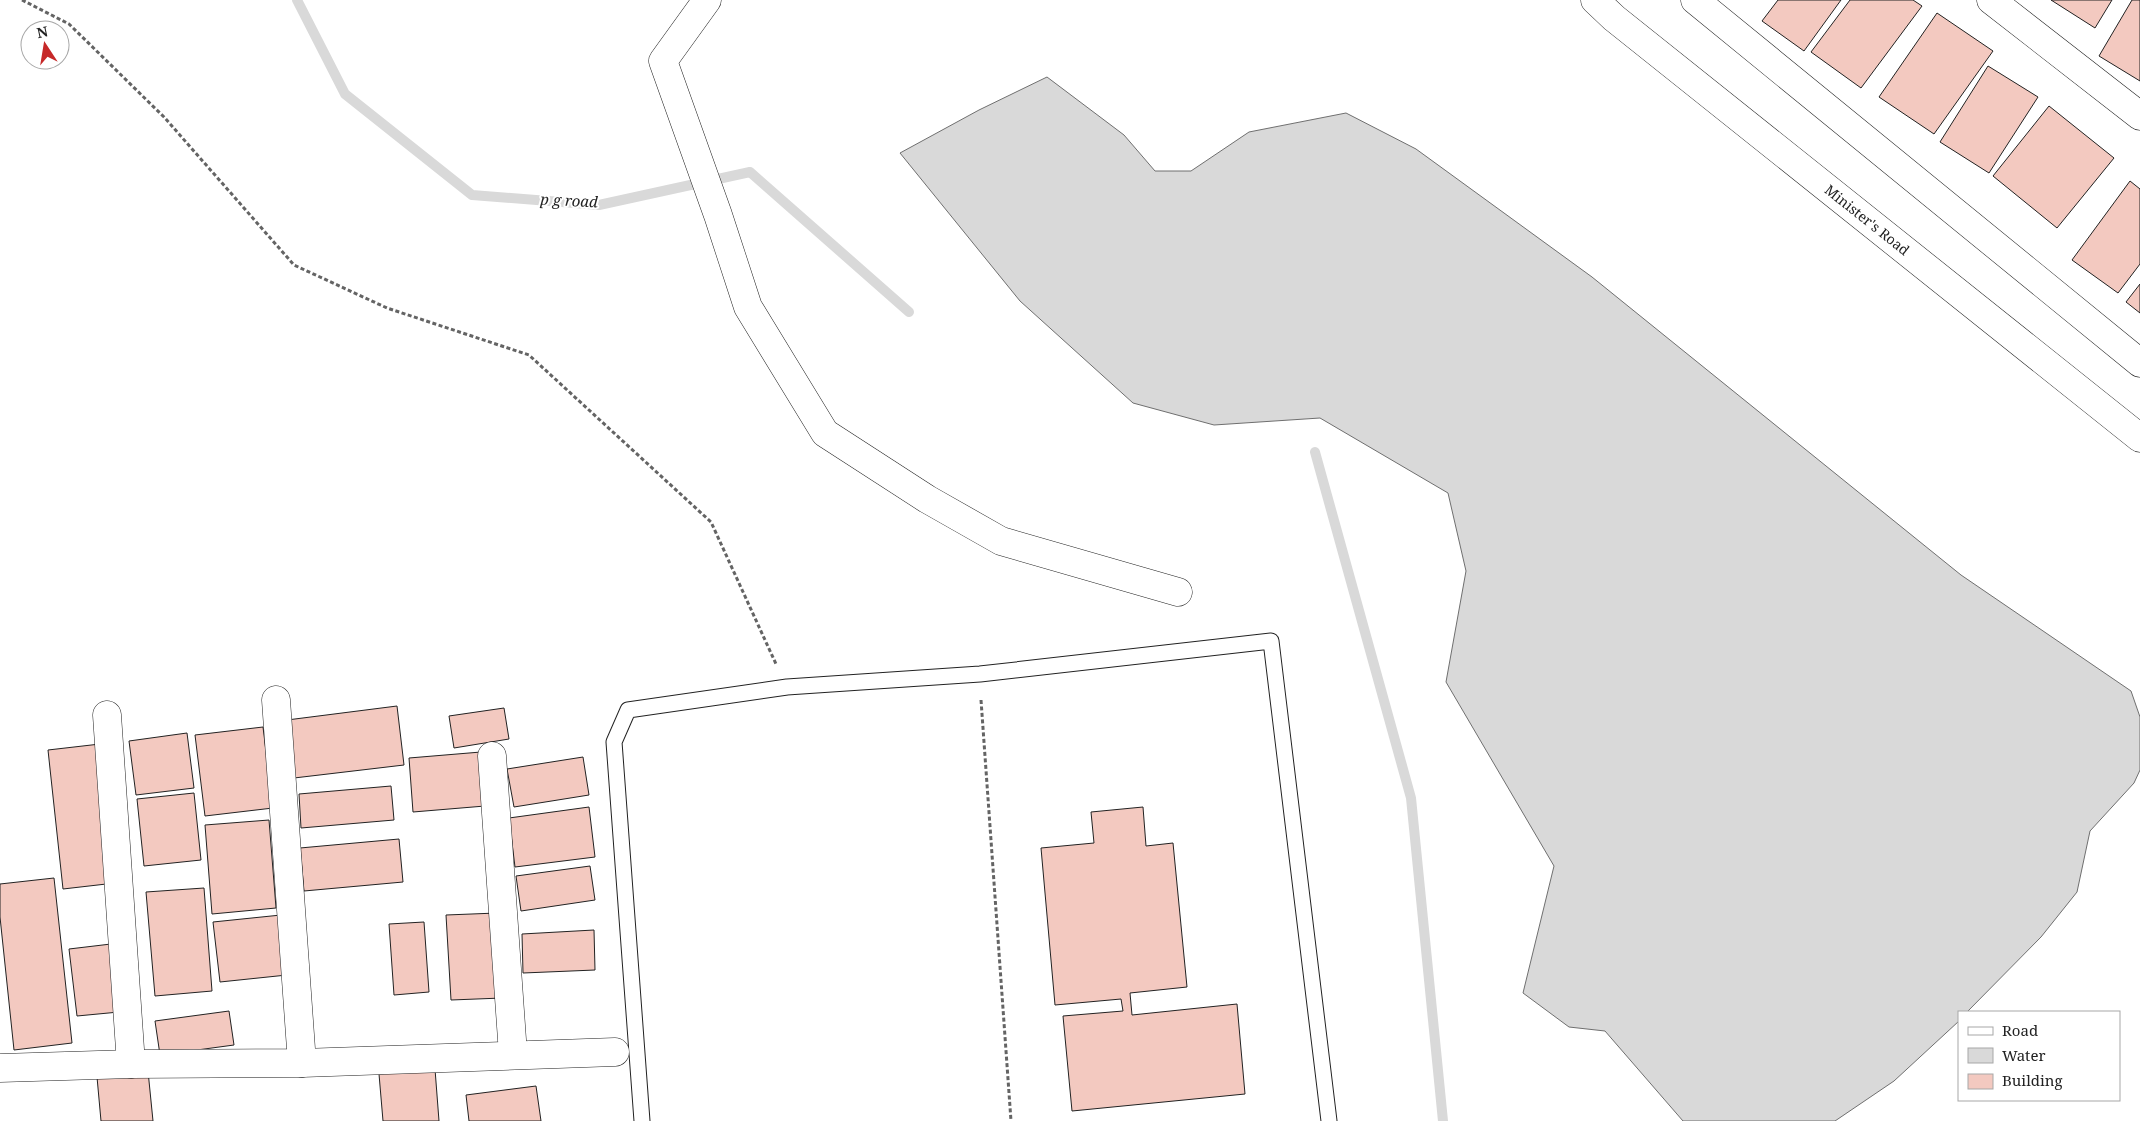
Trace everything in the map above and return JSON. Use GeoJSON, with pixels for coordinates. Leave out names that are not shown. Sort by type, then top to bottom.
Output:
{"type":"FeatureCollection","features":[{"type":"Feature","properties":{"kind":"street"},"geometry":{"type":"LineString","coordinates":[[707,0],[663,61],[718,215],[748,307],[825,433],[927,499],[1002,541],[1178,592]]}},
{"type":"Feature","properties":{"kind":"street","name":"Minister's Road"},"geometry":{"type":"LineString","coordinates":[[1596,0],[1622,24],[2140,438]]}},
{"type":"Feature","properties":{"kind":"street"},"geometry":{"type":"LineString","coordinates":[[1695,0],[2140,363]]}},
{"type":"Feature","properties":{"kind":"street"},"geometry":{"type":"LineString","coordinates":[[1991,0],[2140,116]]}},
{"type":"Feature","properties":{"kind":"street"},"geometry":{"type":"LineString","coordinates":[[276,700],[302,1063]]}},
{"type":"Feature","properties":{"kind":"street"},"geometry":{"type":"LineString","coordinates":[[108,715],[131,1064]]}},
{"type":"Feature","properties":{"kind":"street"},"geometry":{"type":"LineString","coordinates":[[492,756],[513,1054]]}},
{"type":"Feature","properties":{"kind":"street"},"geometry":{"type":"LineString","coordinates":[[0,1065],[302,1063],[626,1051]]}},
{"type":"Feature","properties":{"kind":"lane"},"geometry":{"type":"LineString","coordinates":[[642,1121],[626,1051],[614,742],[628,710],[787,687],[980,674],[1271,641],[1329,1121]]}},
{"type":"Feature","properties":{"kind":"path"},"geometry":{"type":"LineString","coordinates":[[22,0],[69,24],[164,117],[294,265],[387,308],[529,355],[711,522],[787,687]]}},
{"type":"Feature","properties":{"kind":"path"},"geometry":{"type":"LineString","coordinates":[[980,674],[1011,1121]]}},
{"type":"Feature","properties":{"kind":"water"},"geometry":{"type":"Polygon","coordinates":[[[1047,77],[1124,135],[1155,171],[1191,171],[1249,132],[1346,113],[1416,149],[1592,277],[1961,575],[2131,691],[2140,717],[2140,770],[2134,783],[2090,831],[2077,892],[2041,937],[1968,1011],[1958,1011],[1958,1022],[1894,1081],[1835,1121],[1683,1121],[1605,1031],[1569,1027],[1523,993],[1554,866],[1446,682],[1466,571],[1448,493],[1320,418],[1214,425],[1133,403],[1020,301],[900,153],[979,110],[1047,77]]]}},
{"type":"Feature","properties":{"kind":"building"},"geometry":{"type":"Polygon","coordinates":[[[1778,0],[1841,0],[1804,51],[1762,21],[1778,0]]]}},
{"type":"Feature","properties":{"kind":"building"},"geometry":{"type":"Polygon","coordinates":[[[1850,0],[1913,0],[1922,6],[1861,88],[1811,52],[1850,0]]]}},
{"type":"Feature","properties":{"kind":"building"},"geometry":{"type":"Polygon","coordinates":[[[2051,0],[2112,0],[2095,28],[2051,0]]]}},
{"type":"Feature","properties":{"kind":"building"},"geometry":{"type":"Polygon","coordinates":[[[2132,0],[2140,0],[2140,81],[2099,56],[2132,0]]]}},
{"type":"Feature","properties":{"kind":"building"},"geometry":{"type":"Polygon","coordinates":[[[1937,13],[1993,51],[1934,134],[1879,97],[1937,13]]]}},
{"type":"Feature","properties":{"kind":"building"},"geometry":{"type":"Polygon","coordinates":[[[1988,66],[2038,97],[1989,173],[1940,142],[1988,66]]]}},
{"type":"Feature","properties":{"kind":"building"},"geometry":{"type":"Polygon","coordinates":[[[2049,106],[2114,158],[2057,228],[1993,176],[2049,106]]]}},
{"type":"Feature","properties":{"kind":"building"},"geometry":{"type":"Polygon","coordinates":[[[2130,181],[2140,189],[2140,264],[2118,293],[2072,260],[2130,181]]]}},
{"type":"Feature","properties":{"kind":"building"},"geometry":{"type":"Polygon","coordinates":[[[2140,284],[2140,313],[2126,302],[2140,284]]]}},
{"type":"Feature","properties":{"kind":"building"},"geometry":{"type":"Polygon","coordinates":[[[397,706],[404,765],[294,778],[287,720],[397,706]]]}},
{"type":"Feature","properties":{"kind":"building"},"geometry":{"type":"Polygon","coordinates":[[[504,708],[509,739],[454,748],[449,716],[504,708]]]}},
{"type":"Feature","properties":{"kind":"building"},"geometry":{"type":"Polygon","coordinates":[[[263,727],[273,808],[205,816],[195,735],[263,727]]]}},
{"type":"Feature","properties":{"kind":"building"},"geometry":{"type":"Polygon","coordinates":[[[187,733],[194,788],[136,795],[129,741],[187,733]]]}},
{"type":"Feature","properties":{"kind":"building"},"geometry":{"type":"Polygon","coordinates":[[[100,744],[115,883],[63,889],[48,750],[100,744]]]}},
{"type":"Feature","properties":{"kind":"building"},"geometry":{"type":"Polygon","coordinates":[[[481,752],[485,806],[413,812],[409,758],[481,752]]]}},
{"type":"Feature","properties":{"kind":"building"},"geometry":{"type":"Polygon","coordinates":[[[583,757],[589,795],[514,807],[507,769],[583,757]]]}},
{"type":"Feature","properties":{"kind":"building"},"geometry":{"type":"Polygon","coordinates":[[[391,786],[394,820],[301,828],[299,794],[391,786]]]}},
{"type":"Feature","properties":{"kind":"building"},"geometry":{"type":"Polygon","coordinates":[[[194,793],[201,860],[144,866],[137,799],[194,793]]]}},
{"type":"Feature","properties":{"kind":"building"},"geometry":{"type":"Polygon","coordinates":[[[589,807],[595,857],[515,867],[509,818],[589,807]]]}},
{"type":"Feature","properties":{"kind":"building"},"geometry":{"type":"Polygon","coordinates":[[[1143,807],[1146,846],[1173,843],[1187,987],[1130,993],[1132,1015],[1237,1004],[1245,1094],[1072,1111],[1063,1016],[1123,1011],[1121,999],[1055,1005],[1041,848],[1094,843],[1091,812],[1143,807]]]}},
{"type":"Feature","properties":{"kind":"building"},"geometry":{"type":"Polygon","coordinates":[[[269,820],[276,908],[212,914],[205,825],[269,820]]]}},
{"type":"Feature","properties":{"kind":"building"},"geometry":{"type":"Polygon","coordinates":[[[399,839],[403,882],[304,891],[300,848],[399,839]]]}},
{"type":"Feature","properties":{"kind":"building"},"geometry":{"type":"Polygon","coordinates":[[[590,866],[595,900],[521,911],[516,876],[590,866]]]}},
{"type":"Feature","properties":{"kind":"building"},"geometry":{"type":"Polygon","coordinates":[[[54,878],[72,1043],[14,1050],[0,917],[0,884],[54,878]]]}},
{"type":"Feature","properties":{"kind":"building"},"geometry":{"type":"Polygon","coordinates":[[[204,888],[212,991],[155,996],[146,892],[204,888]]]}},
{"type":"Feature","properties":{"kind":"building"},"geometry":{"type":"Polygon","coordinates":[[[497,913],[502,998],[451,1000],[446,915],[497,913]]]}},
{"type":"Feature","properties":{"kind":"building"},"geometry":{"type":"Polygon","coordinates":[[[281,915],[287,975],[220,982],[213,922],[281,915]]]}},
{"type":"Feature","properties":{"kind":"building"},"geometry":{"type":"Polygon","coordinates":[[[424,922],[429,992],[394,995],[389,924],[424,922]]]}},
{"type":"Feature","properties":{"kind":"building"},"geometry":{"type":"Polygon","coordinates":[[[594,930],[595,970],[523,973],[522,934],[594,930]]]}},
{"type":"Feature","properties":{"kind":"building"},"geometry":{"type":"Polygon","coordinates":[[[111,944],[119,1012],[77,1016],[69,949],[111,944]]]}},
{"type":"Feature","properties":{"kind":"building"},"geometry":{"type":"Polygon","coordinates":[[[229,1011],[234,1045],[160,1055],[155,1021],[229,1011]]]}},
{"type":"Feature","properties":{"kind":"building"},"geometry":{"type":"Polygon","coordinates":[[[435,1069],[439,1121],[383,1121],[379,1074],[435,1069]]]}},
{"type":"Feature","properties":{"kind":"building"},"geometry":{"type":"Polygon","coordinates":[[[148,1071],[153,1121],[101,1121],[97,1077],[148,1071]]]}},
{"type":"Feature","properties":{"kind":"building"},"geometry":{"type":"Polygon","coordinates":[[[536,1086],[541,1121],[469,1121],[466,1095],[536,1086]]]}},
{"type":"Feature","properties":{"kind":"waterway","name":"p g road"},"geometry":{"type":"LineString","coordinates":[[297,0],[345,94],[472,195],[599,205],[750,172],[909,312]]}},
{"type":"Feature","properties":{"kind":"waterway"},"geometry":{"type":"LineString","coordinates":[[1315,452],[1411,798],[1443,1121]]}}]}
